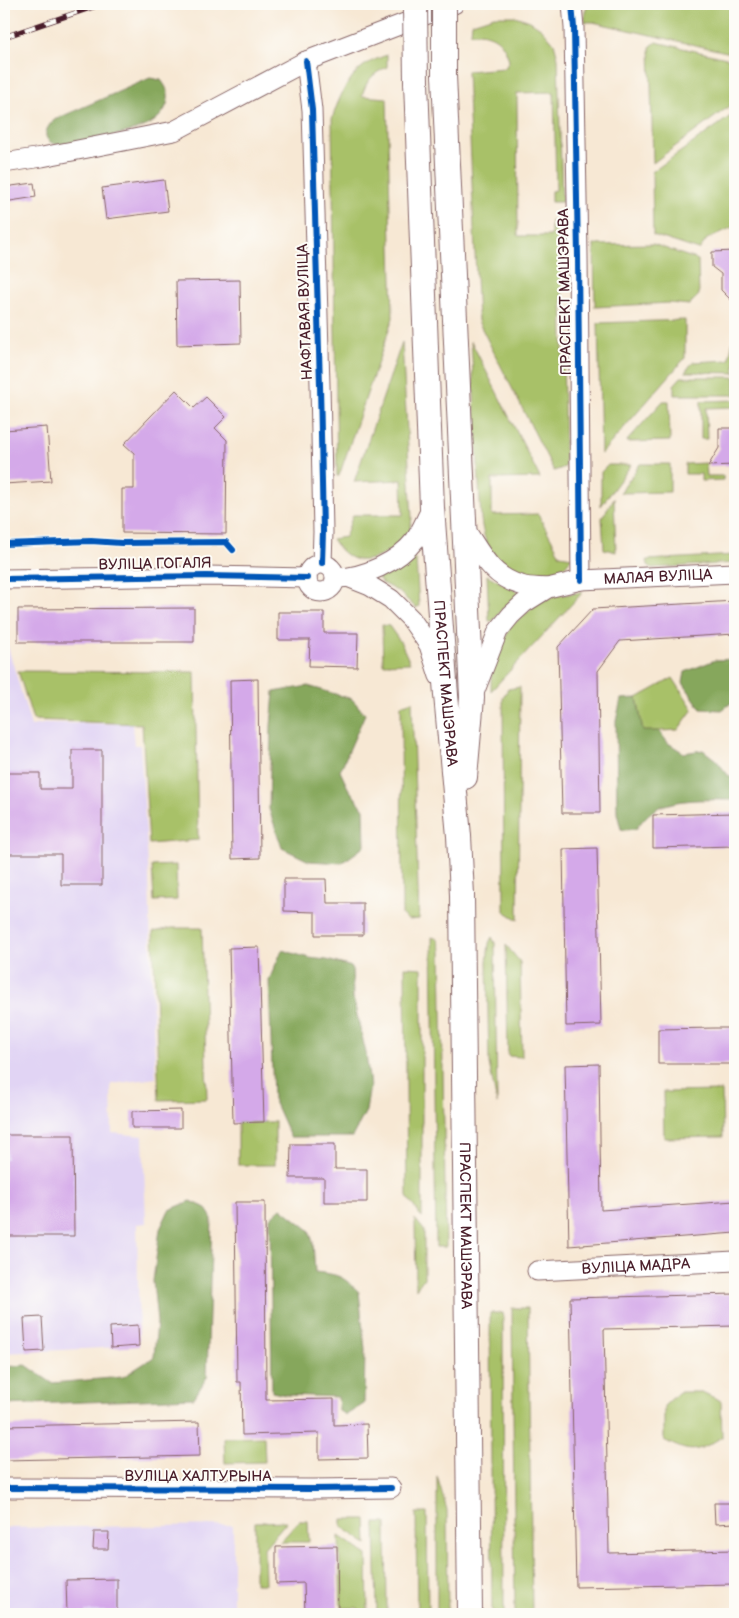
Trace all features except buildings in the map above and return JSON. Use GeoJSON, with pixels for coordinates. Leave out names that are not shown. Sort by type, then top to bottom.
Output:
{"type":"FeatureCollection","features":[{"type":"Feature","properties":{"kind":"main road","name":"ПРАСПЕКТ МАШЭРАВА"},"geometry":{"type":"LineString","coordinates":[[415,4],[416,82],[432,508],[446,696],[460,836],[470,1614]]}},
{"type":"Feature","properties":{"kind":"main road","name":"ПРАСПЕКТ МАШЭРАВА"},"geometry":{"type":"LineString","coordinates":[[444,4],[444,75],[472,698],[460,836]]}},
{"type":"Feature","properties":{"kind":"street"},"geometry":{"type":"LineString","coordinates":[[4,163],[42,158],[174,131],[306,60],[454,4]]}},
{"type":"Feature","properties":{"kind":"street","name":"ПРАСПЕКТ МАШЭРАВА"},"geometry":{"type":"LineString","coordinates":[[572,4],[578,256],[580,580]]}},
{"type":"Feature","properties":{"kind":"street","name":"НАФТАВАЯ ВУЛІЦА"},"geometry":{"type":"LineString","coordinates":[[306,60],[312,110],[320,376],[322,563]]}},
{"type":"Feature","properties":{"kind":"street"},"geometry":{"type":"LineString","coordinates":[[432,508],[415,540],[394,560],[373,570],[343,578],[326,592],[313,590],[309,586],[307,578],[311,568],[316,564],[322,563],[329,566],[343,578],[370,586],[392,599],[411,619],[429,645],[446,696]]}},
{"type":"Feature","properties":{"kind":"street"},"geometry":{"type":"LineString","coordinates":[[465,529],[492,569],[506,579],[522,586],[548,588]]}},
{"type":"Feature","properties":{"kind":"street","name":"МАЛАЯ ВУЛІЦА"},"geometry":{"type":"LineString","coordinates":[[548,588],[580,580],[735,572]]}},
{"type":"Feature","properties":{"kind":"street","name":"ВУЛІЦА ГОГАЛЯ"},"geometry":{"type":"LineString","coordinates":[[4,579],[206,576],[307,578]]}},
{"type":"Feature","properties":{"kind":"street"},"geometry":{"type":"LineString","coordinates":[[472,698],[498,631],[511,614],[524,603],[548,588]]}},
{"type":"Feature","properties":{"kind":"street","name":"ВУЛІЦА МАДРА"},"geometry":{"type":"LineString","coordinates":[[537,1271],[735,1261]]}},
{"type":"Feature","properties":{"kind":"street","name":"ВУЛІЦА ХАЛТУРЫНА"},"geometry":{"type":"LineString","coordinates":[[4,1488],[391,1488]]}},
{"type":"Feature","properties":{"kind":"shaded area"},"geometry":{"type":"Polygon","coordinates":[[[4,633],[31,726],[49,723],[132,724],[134,745],[140,745],[149,878],[156,1078],[111,1084],[112,1133],[143,1136],[146,1223],[137,1224],[139,1346],[4,1353],[4,633]]]}},
{"type":"Feature","properties":{"kind":"shaded area"},"geometry":{"type":"Polygon","coordinates":[[[233,1525],[233,1614],[4,1614],[4,1528],[233,1525]]]}},
{"type":"Feature","properties":{"kind":"green space"},"geometry":{"type":"Polygon","coordinates":[[[588,4],[735,4],[735,54],[593,22],[585,22],[585,12],[588,4]]]}},
{"type":"Feature","properties":{"kind":"green space"},"geometry":{"type":"Polygon","coordinates":[[[494,16],[515,16],[530,21],[542,29],[554,43],[558,58],[562,202],[551,202],[551,191],[556,190],[554,92],[517,93],[518,236],[551,236],[551,221],[561,221],[565,467],[554,471],[478,321],[467,71],[505,68],[509,61],[504,48],[496,39],[486,34],[471,33],[472,23],[494,16]]]}},
{"type":"Feature","properties":{"kind":"green space"},"geometry":{"type":"Polygon","coordinates":[[[656,42],[735,60],[735,102],[653,163],[650,47],[656,42]]]}},
{"type":"Feature","properties":{"kind":"green space"},"geometry":{"type":"Polygon","coordinates":[[[387,55],[387,67],[370,78],[362,96],[387,98],[393,318],[339,476],[337,476],[332,119],[341,96],[354,75],[367,64],[387,55]]]}},
{"type":"Feature","properties":{"kind":"green space"},"geometry":{"type":"Polygon","coordinates":[[[150,78],[161,80],[168,94],[167,104],[163,112],[151,123],[126,133],[72,145],[58,145],[52,143],[46,137],[48,127],[56,119],[150,78]]]}},
{"type":"Feature","properties":{"kind":"green space"},"geometry":{"type":"Polygon","coordinates":[[[735,113],[735,226],[707,239],[699,250],[653,235],[652,172],[735,113]]]}},
{"type":"Feature","properties":{"kind":"green space"},"geometry":{"type":"Polygon","coordinates":[[[653,244],[698,260],[699,295],[689,305],[669,303],[595,307],[594,245],[653,244]]]}},
{"type":"Feature","properties":{"kind":"green space"},"geometry":{"type":"Polygon","coordinates":[[[685,320],[685,358],[601,454],[598,323],[685,320]]]}},
{"type":"Feature","properties":{"kind":"green space"},"geometry":{"type":"Polygon","coordinates":[[[734,335],[735,373],[685,372],[693,362],[729,360],[734,335]]]}},
{"type":"Feature","properties":{"kind":"green space"},"geometry":{"type":"Polygon","coordinates":[[[471,341],[540,478],[492,479],[492,515],[538,514],[560,555],[572,557],[561,570],[549,577],[533,578],[517,575],[503,567],[494,557],[486,542],[481,519],[471,341]]]}},
{"type":"Feature","properties":{"kind":"green space"},"geometry":{"type":"Polygon","coordinates":[[[402,342],[411,526],[397,546],[381,556],[364,560],[355,559],[343,553],[332,539],[345,537],[353,515],[403,515],[402,480],[354,482],[402,342]]]}},
{"type":"Feature","properties":{"kind":"green space"},"geometry":{"type":"Polygon","coordinates":[[[681,377],[735,377],[735,395],[674,395],[674,385],[681,377]]]}},
{"type":"Feature","properties":{"kind":"green space"},"geometry":{"type":"Polygon","coordinates":[[[735,400],[735,407],[706,408],[707,439],[701,439],[701,401],[735,400]]]}},
{"type":"Feature","properties":{"kind":"green space"},"geometry":{"type":"Polygon","coordinates":[[[663,401],[669,401],[670,441],[626,442],[663,401]]]}},
{"type":"Feature","properties":{"kind":"green space"},"geometry":{"type":"Polygon","coordinates":[[[706,463],[707,476],[723,476],[723,480],[701,481],[701,474],[685,474],[685,464],[706,463]]]}},
{"type":"Feature","properties":{"kind":"green space"},"geometry":{"type":"Polygon","coordinates":[[[640,464],[670,464],[670,492],[620,493],[640,464]]]}},
{"type":"Feature","properties":{"kind":"green space"},"geometry":{"type":"Polygon","coordinates":[[[608,465],[631,465],[601,506],[601,472],[608,465]]]}},
{"type":"Feature","properties":{"kind":"green space"},"geometry":{"type":"Polygon","coordinates":[[[614,498],[616,552],[604,549],[602,518],[614,498]]]}},
{"type":"Feature","properties":{"kind":"green space"},"geometry":{"type":"Polygon","coordinates":[[[735,555],[735,563],[652,568],[648,565],[647,560],[735,555]]]}},
{"type":"Feature","properties":{"kind":"green space"},"geometry":{"type":"Polygon","coordinates":[[[412,557],[416,560],[419,606],[416,608],[399,592],[382,583],[378,578],[393,571],[412,557]]]}},
{"type":"Feature","properties":{"kind":"green space"},"geometry":{"type":"Polygon","coordinates":[[[487,575],[520,593],[521,596],[504,607],[493,621],[489,621],[487,575]]]}},
{"type":"Feature","properties":{"kind":"green space"},"geometry":{"type":"Polygon","coordinates":[[[583,592],[491,691],[491,673],[510,627],[539,602],[554,596],[583,592]]]}},
{"type":"Feature","properties":{"kind":"green space"},"geometry":{"type":"Polygon","coordinates":[[[382,625],[389,626],[401,643],[410,663],[383,664],[382,625]]]}},
{"type":"Feature","properties":{"kind":"green space"},"geometry":{"type":"Polygon","coordinates":[[[735,659],[735,700],[722,710],[701,709],[683,683],[685,672],[715,660],[735,659]]]}},
{"type":"Feature","properties":{"kind":"green space"},"geometry":{"type":"Polygon","coordinates":[[[18,671],[195,672],[198,840],[149,844],[142,724],[33,720],[18,671]]]}},
{"type":"Feature","properties":{"kind":"green space"},"geometry":{"type":"Polygon","coordinates":[[[673,678],[693,709],[678,730],[643,732],[637,698],[673,678]]]}},
{"type":"Feature","properties":{"kind":"green space"},"geometry":{"type":"Polygon","coordinates":[[[308,686],[352,699],[365,714],[340,771],[348,788],[364,809],[365,846],[342,863],[309,861],[282,848],[269,809],[271,726],[274,692],[308,686]]]}},
{"type":"Feature","properties":{"kind":"green space"},"geometry":{"type":"Polygon","coordinates":[[[520,687],[518,920],[504,911],[503,697],[508,689],[520,687]]]}},
{"type":"Feature","properties":{"kind":"green space"},"geometry":{"type":"Polygon","coordinates":[[[637,698],[643,731],[659,731],[668,743],[684,753],[703,750],[716,760],[728,775],[735,779],[735,800],[682,801],[661,806],[652,811],[636,829],[621,829],[617,813],[616,721],[621,699],[637,698]]]}},
{"type":"Feature","properties":{"kind":"green space"},"geometry":{"type":"Polygon","coordinates":[[[412,701],[419,919],[408,920],[402,915],[401,705],[412,701]]]}},
{"type":"Feature","properties":{"kind":"green space"},"geometry":{"type":"Polygon","coordinates":[[[176,865],[177,900],[154,901],[152,866],[176,865]]]}},
{"type":"Feature","properties":{"kind":"green space"},"geometry":{"type":"Polygon","coordinates":[[[172,928],[202,928],[207,1099],[159,1100],[153,932],[172,928]]]}},
{"type":"Feature","properties":{"kind":"green space"},"geometry":{"type":"Polygon","coordinates":[[[432,937],[438,939],[441,949],[446,1247],[436,1247],[432,937]]]}},
{"type":"Feature","properties":{"kind":"green space"},"geometry":{"type":"Polygon","coordinates":[[[492,937],[495,943],[497,1104],[489,1063],[487,962],[489,943],[492,937]]]}},
{"type":"Feature","properties":{"kind":"green space"},"geometry":{"type":"Polygon","coordinates":[[[506,945],[520,962],[522,1057],[508,1056],[506,945]]]}},
{"type":"Feature","properties":{"kind":"green space"},"geometry":{"type":"Polygon","coordinates":[[[282,950],[352,967],[353,998],[366,1053],[370,1086],[366,1111],[352,1137],[290,1137],[273,1099],[269,980],[282,950]]]}},
{"type":"Feature","properties":{"kind":"green space"},"geometry":{"type":"Polygon","coordinates":[[[405,967],[422,968],[422,1218],[407,1197],[405,967]]]}},
{"type":"Feature","properties":{"kind":"green space"},"geometry":{"type":"Polygon","coordinates":[[[722,1091],[723,1137],[664,1138],[663,1092],[722,1091]]]}},
{"type":"Feature","properties":{"kind":"green space"},"geometry":{"type":"Polygon","coordinates":[[[238,1122],[275,1122],[275,1165],[238,1165],[238,1122]]]}},
{"type":"Feature","properties":{"kind":"green space"},"geometry":{"type":"Polygon","coordinates":[[[191,1201],[206,1208],[212,1219],[207,1377],[194,1398],[4,1405],[4,1367],[26,1365],[52,1383],[123,1377],[154,1357],[157,1322],[153,1281],[160,1229],[169,1210],[191,1201]]]}},
{"type":"Feature","properties":{"kind":"green space"},"geometry":{"type":"Polygon","coordinates":[[[281,1208],[309,1230],[313,1242],[315,1272],[340,1277],[359,1292],[365,1349],[364,1404],[346,1415],[339,1411],[338,1397],[286,1395],[272,1392],[270,1218],[281,1208]]]}},
{"type":"Feature","properties":{"kind":"green space"},"geometry":{"type":"Polygon","coordinates":[[[415,1219],[424,1230],[424,1278],[416,1289],[415,1219]]]}},
{"type":"Feature","properties":{"kind":"green space"},"geometry":{"type":"Polygon","coordinates":[[[512,1308],[528,1308],[532,1614],[515,1614],[512,1308]]]}},
{"type":"Feature","properties":{"kind":"green space"},"geometry":{"type":"Polygon","coordinates":[[[490,1313],[503,1313],[504,1614],[492,1614],[490,1313]]]}},
{"type":"Feature","properties":{"kind":"green space"},"geometry":{"type":"Polygon","coordinates":[[[679,1392],[702,1392],[721,1401],[722,1437],[706,1446],[693,1450],[681,1448],[664,1440],[664,1406],[679,1392]]]}},
{"type":"Feature","properties":{"kind":"green space"},"geometry":{"type":"Polygon","coordinates":[[[264,1437],[265,1462],[225,1463],[224,1438],[264,1437]]]}},
{"type":"Feature","properties":{"kind":"green space"},"geometry":{"type":"Polygon","coordinates":[[[437,1476],[447,1510],[448,1614],[437,1614],[437,1476]]]}},
{"type":"Feature","properties":{"kind":"green space"},"geometry":{"type":"Polygon","coordinates":[[[416,1513],[427,1513],[428,1614],[417,1614],[416,1513]]]}},
{"type":"Feature","properties":{"kind":"green space"},"geometry":{"type":"Polygon","coordinates":[[[342,1519],[366,1519],[367,1544],[342,1527],[342,1519]]]}},
{"type":"Feature","properties":{"kind":"green space"},"geometry":{"type":"Polygon","coordinates":[[[287,1521],[264,1548],[265,1584],[255,1584],[255,1522],[287,1521]]]}},
{"type":"Feature","properties":{"kind":"green space"},"geometry":{"type":"Polygon","coordinates":[[[299,1521],[308,1521],[309,1542],[280,1542],[299,1521]]]}},
{"type":"Feature","properties":{"kind":"green space"},"geometry":{"type":"Polygon","coordinates":[[[375,1523],[386,1523],[387,1614],[377,1614],[375,1523]]]}},
{"type":"Feature","properties":{"kind":"green space"},"geometry":{"type":"Polygon","coordinates":[[[339,1536],[367,1555],[368,1614],[359,1614],[358,1608],[341,1608],[339,1536]]]}},
{"type":"Feature","properties":{"kind":"railway"},"geometry":{"type":"LineString","coordinates":[[4,37],[102,4]]}},
{"type":"Feature","properties":{"kind":"cycle path"},"geometry":{"type":"LineString","coordinates":[[572,4],[578,256],[581,580]]}},
{"type":"Feature","properties":{"kind":"cycle path"},"geometry":{"type":"LineString","coordinates":[[306,61],[312,110],[320,385],[322,563]]}},
{"type":"Feature","properties":{"kind":"cycle path"},"geometry":{"type":"LineString","coordinates":[[4,544],[91,541],[121,543],[226,542],[233,550]]}},
{"type":"Feature","properties":{"kind":"cycle path"},"geometry":{"type":"LineString","coordinates":[[4,579],[206,576],[307,578]]}},
{"type":"Feature","properties":{"kind":"cycle path"},"geometry":{"type":"LineString","coordinates":[[4,1488],[391,1488]]}}]}
